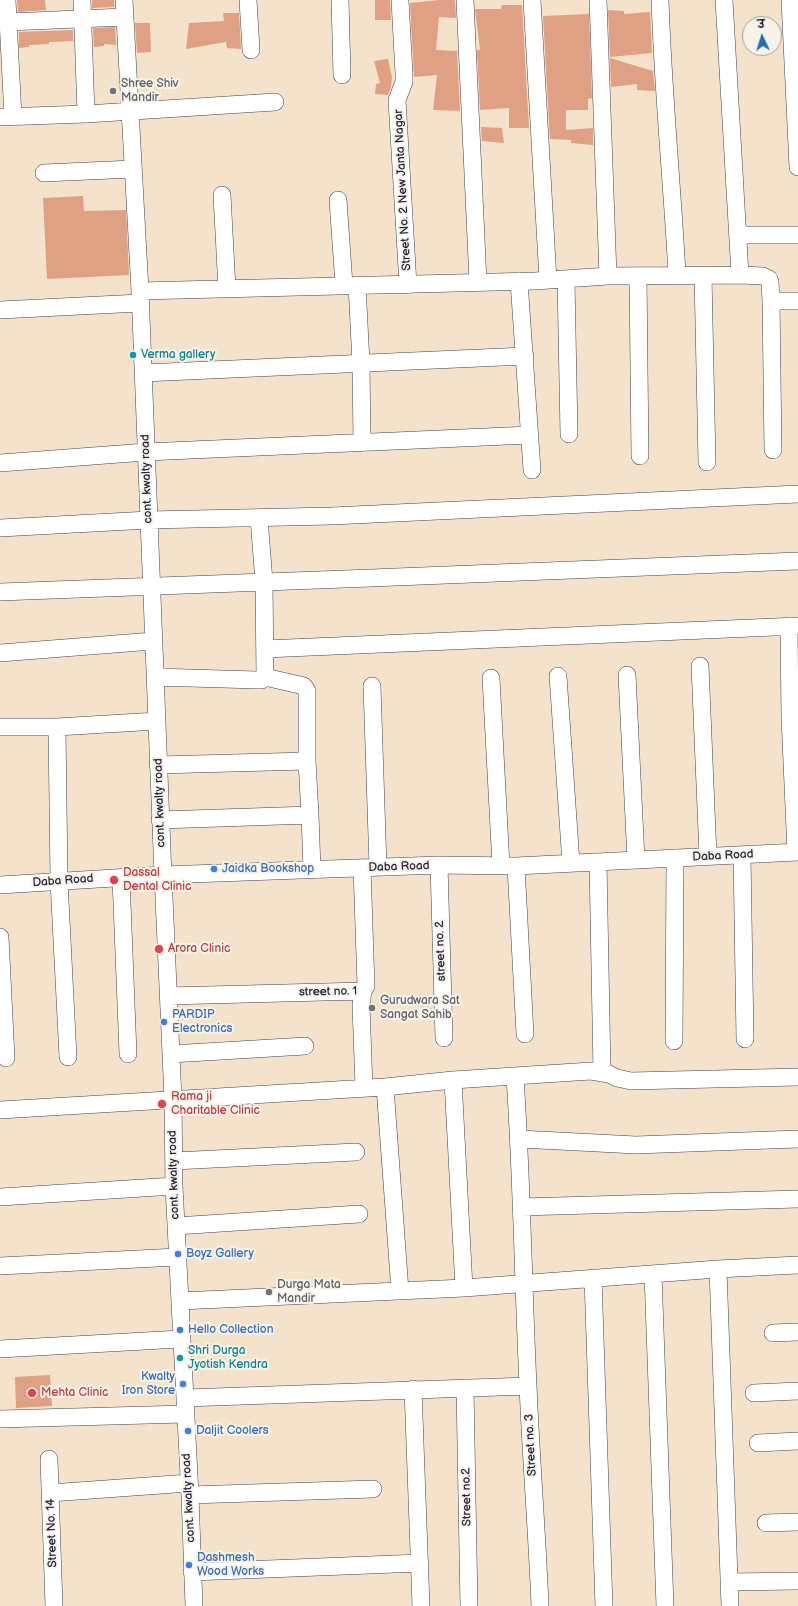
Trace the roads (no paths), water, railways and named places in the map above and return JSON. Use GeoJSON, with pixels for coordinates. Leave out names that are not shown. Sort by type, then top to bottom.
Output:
{"type":"FeatureCollection","features":[{"type":"Feature","properties":{"kind":"street"},"geometry":{"type":"LineString","coordinates":[[7,0],[9,22],[6,117],[86,114],[129,110],[275,102]]}},
{"type":"Feature","properties":{"kind":"street"},"geometry":{"type":"LineString","coordinates":[[82,0],[86,114]]}},
{"type":"Feature","properties":{"kind":"street","name":"cont. kwalty road"},"geometry":{"type":"LineString","coordinates":[[124,0],[140,297],[160,820],[173,1099],[174,1186],[190,1489],[194,1606]]}},
{"type":"Feature","properties":{"kind":"street"},"geometry":{"type":"LineString","coordinates":[[248,0],[251,50]]}},
{"type":"Feature","properties":{"kind":"street"},"geometry":{"type":"LineString","coordinates":[[340,0],[342,75]]}},
{"type":"Feature","properties":{"kind":"street","name":"Street No. 2 New Janta Nagar"},"geometry":{"type":"LineString","coordinates":[[400,0],[404,82],[397,100],[408,285]]}},
{"type":"Feature","properties":{"kind":"street"},"geometry":{"type":"LineString","coordinates":[[466,0],[478,282]]}},
{"type":"Feature","properties":{"kind":"street"},"geometry":{"type":"LineString","coordinates":[[532,0],[548,280]]}},
{"type":"Feature","properties":{"kind":"street"},"geometry":{"type":"LineString","coordinates":[[598,0],[608,276]]}},
{"type":"Feature","properties":{"kind":"street"},"geometry":{"type":"LineString","coordinates":[[660,0],[677,274]]}},
{"type":"Feature","properties":{"kind":"street"},"geometry":{"type":"LineString","coordinates":[[724,0],[740,274]]}},
{"type":"Feature","properties":{"kind":"street"},"geometry":{"type":"LineString","coordinates":[[790,0],[798,167]]}},
{"type":"Feature","properties":{"kind":"street"},"geometry":{"type":"LineString","coordinates":[[9,22],[83,20],[124,17]]}},
{"type":"Feature","properties":{"kind":"street"},"geometry":{"type":"LineString","coordinates":[[44,173],[133,169]]}},
{"type":"Feature","properties":{"kind":"street"},"geometry":{"type":"LineString","coordinates":[[222,195],[227,289]]}},
{"type":"Feature","properties":{"kind":"street"},"geometry":{"type":"LineString","coordinates":[[338,200],[361,363],[362,443]]}},
{"type":"Feature","properties":{"kind":"street"},"geometry":{"type":"LineString","coordinates":[[738,235],[798,235]]}},
{"type":"Feature","properties":{"kind":"street"},"geometry":{"type":"LineString","coordinates":[[0,310],[227,289],[566,280],[608,276],[677,274],[703,276],[740,274],[766,276],[770,282],[771,301],[773,450]]}},
{"type":"Feature","properties":{"kind":"street"},"geometry":{"type":"LineString","coordinates":[[638,276],[640,456]]}},
{"type":"Feature","properties":{"kind":"street"},"geometry":{"type":"LineString","coordinates":[[703,276],[707,462]]}},
{"type":"Feature","properties":{"kind":"street"},"geometry":{"type":"LineString","coordinates":[[566,280],[569,434]]}},
{"type":"Feature","properties":{"kind":"street"},"geometry":{"type":"LineString","coordinates":[[519,281],[532,470]]}},
{"type":"Feature","properties":{"kind":"street"},"geometry":{"type":"LineString","coordinates":[[771,301],[798,301]]}},
{"type":"Feature","properties":{"kind":"street"},"geometry":{"type":"LineString","coordinates":[[143,373],[525,356]]}},
{"type":"Feature","properties":{"kind":"street"},"geometry":{"type":"LineString","coordinates":[[0,463],[146,452],[530,435]]}},
{"type":"Feature","properties":{"kind":"street"},"geometry":{"type":"LineString","coordinates":[[0,528],[148,520],[259,518],[798,494]]}},
{"type":"Feature","properties":{"kind":"street"},"geometry":{"type":"LineString","coordinates":[[259,518],[264,582],[264,678]]}},
{"type":"Feature","properties":{"kind":"street"},"geometry":{"type":"LineString","coordinates":[[0,592],[798,561]]}},
{"type":"Feature","properties":{"kind":"street"},"geometry":{"type":"LineString","coordinates":[[265,649],[793,626],[790,717],[797,852]]}},
{"type":"Feature","properties":{"kind":"street"},"geometry":{"type":"LineString","coordinates":[[0,653],[153,641]]}},
{"type":"Feature","properties":{"kind":"street"},"geometry":{"type":"LineString","coordinates":[[700,666],[708,856]]}},
{"type":"Feature","properties":{"kind":"street"},"geometry":{"type":"LineString","coordinates":[[627,675],[636,860]]}},
{"type":"Feature","properties":{"kind":"street"},"geometry":{"type":"LineString","coordinates":[[558,676],[571,863]]}},
{"type":"Feature","properties":{"kind":"street"},"geometry":{"type":"LineString","coordinates":[[155,677],[257,680],[262,680],[264,678],[301,684],[306,688],[307,761],[312,869]]}},
{"type":"Feature","properties":{"kind":"street"},"geometry":{"type":"LineString","coordinates":[[491,678],[524,1034]]}},
{"type":"Feature","properties":{"kind":"street","name":"street no. 1"},"geometry":{"type":"LineString","coordinates":[[168,996],[363,991],[366,986],[370,868],[372,686]]}},
{"type":"Feature","properties":{"kind":"street"},"geometry":{"type":"LineString","coordinates":[[0,727],[57,727],[157,721]]}},
{"type":"Feature","properties":{"kind":"street"},"geometry":{"type":"LineString","coordinates":[[57,727],[59,881],[68,1057]]}},
{"type":"Feature","properties":{"kind":"street"},"geometry":{"type":"LineString","coordinates":[[158,765],[307,761]]}},
{"type":"Feature","properties":{"kind":"street"},"geometry":{"type":"LineString","coordinates":[[160,820],[310,815]]}},
{"type":"Feature","properties":{"kind":"street","name":"Daba Road"},"geometry":{"type":"LineString","coordinates":[[0,886],[163,875],[439,865],[508,866],[797,852]]}},
{"type":"Feature","properties":{"kind":"street"},"geometry":{"type":"LineString","coordinates":[[742,855],[745,1039]]}},
{"type":"Feature","properties":{"kind":"street"},"geometry":{"type":"LineString","coordinates":[[674,1041],[675,858]]}},
{"type":"Feature","properties":{"kind":"street"},"geometry":{"type":"LineString","coordinates":[[598,862],[602,1072]]}},
{"type":"Feature","properties":{"kind":"street","name":"street no. 2"},"geometry":{"type":"LineString","coordinates":[[439,865],[444,1038]]}},
{"type":"Feature","properties":{"kind":"street"},"geometry":{"type":"LineString","coordinates":[[121,878],[128,1054]]}},
{"type":"Feature","properties":{"kind":"street"},"geometry":{"type":"LineString","coordinates":[[0,937],[6,1058]]}},
{"type":"Feature","properties":{"kind":"street"},"geometry":{"type":"LineString","coordinates":[[363,991],[361,1005],[364,1088]]}},
{"type":"Feature","properties":{"kind":"street"},"geometry":{"type":"LineString","coordinates":[[171,1054],[305,1046]]}},
{"type":"Feature","properties":{"kind":"street"},"geometry":{"type":"LineString","coordinates":[[0,1110],[385,1087],[453,1080],[591,1071],[602,1072],[631,1081],[798,1077]]}},
{"type":"Feature","properties":{"kind":"street","name":"Street no. 3"},"geometry":{"type":"LineString","coordinates":[[516,1077],[520,1139],[528,1386],[540,1606]]}},
{"type":"Feature","properties":{"kind":"street"},"geometry":{"type":"LineString","coordinates":[[453,1080],[464,1288]]}},
{"type":"Feature","properties":{"kind":"street"},"geometry":{"type":"LineString","coordinates":[[385,1087],[400,1291]]}},
{"type":"Feature","properties":{"kind":"street"},"geometry":{"type":"LineString","coordinates":[[520,1139],[636,1145],[798,1139]]}},
{"type":"Feature","properties":{"kind":"street"},"geometry":{"type":"LineString","coordinates":[[174,1161],[356,1152]]}},
{"type":"Feature","properties":{"kind":"street"},"geometry":{"type":"LineString","coordinates":[[0,1198],[174,1186]]}},
{"type":"Feature","properties":{"kind":"street"},"geometry":{"type":"LineString","coordinates":[[522,1208],[798,1199]]}},
{"type":"Feature","properties":{"kind":"street"},"geometry":{"type":"LineString","coordinates":[[176,1226],[359,1214]]}},
{"type":"Feature","properties":{"kind":"street"},"geometry":{"type":"LineString","coordinates":[[0,1266],[177,1257]]}},
{"type":"Feature","properties":{"kind":"street"},"geometry":{"type":"LineString","coordinates":[[180,1301],[464,1288],[718,1269],[798,1265]]}},
{"type":"Feature","properties":{"kind":"street"},"geometry":{"type":"LineString","coordinates":[[718,1269],[730,1606]]}},
{"type":"Feature","properties":{"kind":"street"},"geometry":{"type":"LineString","coordinates":[[652,1274],[664,1606]]}},
{"type":"Feature","properties":{"kind":"street"},"geometry":{"type":"LineString","coordinates":[[593,1278],[604,1606]]}},
{"type":"Feature","properties":{"kind":"street"},"geometry":{"type":"LineString","coordinates":[[773,1333],[798,1332]]}},
{"type":"Feature","properties":{"kind":"street"},"geometry":{"type":"LineString","coordinates":[[0,1348],[181,1339]]}},
{"type":"Feature","properties":{"kind":"street"},"geometry":{"type":"LineString","coordinates":[[0,1419],[413,1389],[528,1386]]}},
{"type":"Feature","properties":{"kind":"street","name":"Street no.2"},"geometry":{"type":"LineString","coordinates":[[465,1388],[469,1606]]}},
{"type":"Feature","properties":{"kind":"street"},"geometry":{"type":"LineString","coordinates":[[413,1389],[421,1606]]}},
{"type":"Feature","properties":{"kind":"street"},"geometry":{"type":"LineString","coordinates":[[754,1394],[798,1391]]}},
{"type":"Feature","properties":{"kind":"street"},"geometry":{"type":"LineString","coordinates":[[758,1443],[798,1441]]}},
{"type":"Feature","properties":{"kind":"street","name":"Street No. 14"},"geometry":{"type":"LineString","coordinates":[[49,1459],[54,1606]]}},
{"type":"Feature","properties":{"kind":"street"},"geometry":{"type":"LineString","coordinates":[[50,1493],[190,1489],[373,1489]]}},
{"type":"Feature","properties":{"kind":"street"},"geometry":{"type":"LineString","coordinates":[[766,1523],[798,1522]]}},
{"type":"Feature","properties":{"kind":"street"},"geometry":{"type":"LineString","coordinates":[[192,1572],[420,1563]]}},
{"type":"Feature","properties":{"kind":"street"},"geometry":{"type":"LineString","coordinates":[[730,1582],[798,1581]]}},
{"type":"Feature","properties":{"kind":"place","name":"Shree Shiv Mandir"},"geometry":{"type":"Point","coordinates":[113,91]}},
{"type":"Feature","properties":{"kind":"place","name":"Verma gallery"},"geometry":{"type":"Point","coordinates":[133,355]}},
{"type":"Feature","properties":{"kind":"place","name":"Jaidka Bookshop"},"geometry":{"type":"Point","coordinates":[214,869]}},
{"type":"Feature","properties":{"kind":"place","name":"Dassal Dental Clinic"},"geometry":{"type":"Point","coordinates":[114,880]}},
{"type":"Feature","properties":{"kind":"place","name":"Arora Clinic"},"geometry":{"type":"Point","coordinates":[159,949]}},
{"type":"Feature","properties":{"kind":"place","name":"Gurudwara Sat Sangat Sahib"},"geometry":{"type":"Point","coordinates":[372,1008]}},
{"type":"Feature","properties":{"kind":"place","name":"PARDIP Electronics"},"geometry":{"type":"Point","coordinates":[164,1022]}},
{"type":"Feature","properties":{"kind":"place","name":"Rama ji Charitable Clinic"},"geometry":{"type":"Point","coordinates":[162,1104]}},
{"type":"Feature","properties":{"kind":"place","name":"Boyz Gallery"},"geometry":{"type":"Point","coordinates":[178,1254]}},
{"type":"Feature","properties":{"kind":"place","name":"Durga Mata Mandir"},"geometry":{"type":"Point","coordinates":[269,1292]}},
{"type":"Feature","properties":{"kind":"place","name":"Hello Collection"},"geometry":{"type":"Point","coordinates":[180,1330]}},
{"type":"Feature","properties":{"kind":"place","name":"Shri Durga Jyotish Kendra"},"geometry":{"type":"Point","coordinates":[180,1358]}},
{"type":"Feature","properties":{"kind":"place","name":"Kwalty Iron Store"},"geometry":{"type":"Point","coordinates":[183,1384]}},
{"type":"Feature","properties":{"kind":"place","name":"Mehta Clinic"},"geometry":{"type":"Point","coordinates":[32,1393]}},
{"type":"Feature","properties":{"kind":"place","name":"Daljit Coolers"},"geometry":{"type":"Point","coordinates":[188,1431]}},
{"type":"Feature","properties":{"kind":"place","name":"Dashmesh Wood Works"},"geometry":{"type":"Point","coordinates":[189,1565]}}]}
